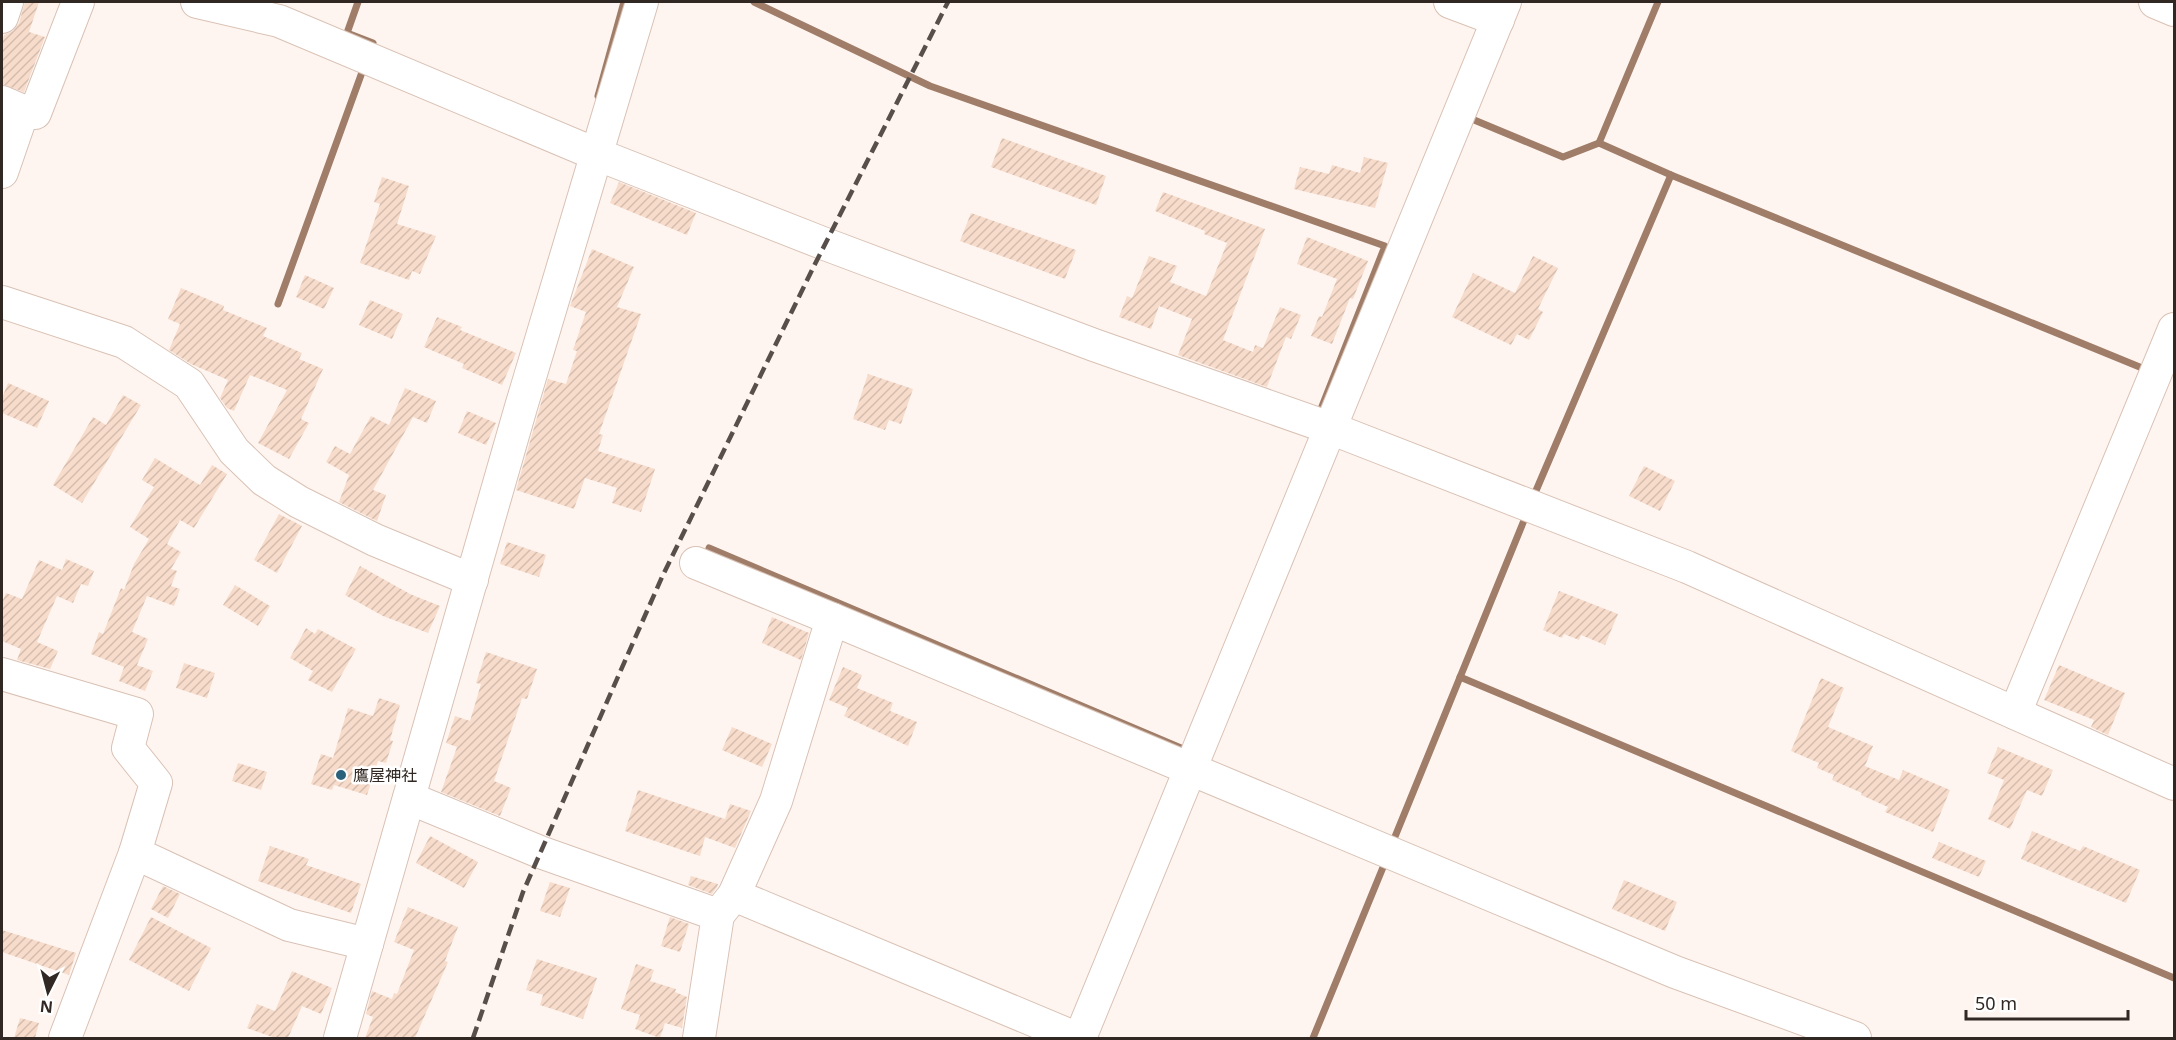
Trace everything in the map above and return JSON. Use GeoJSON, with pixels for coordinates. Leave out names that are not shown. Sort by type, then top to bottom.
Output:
{"type":"FeatureCollection","features":[{"type":"Feature","properties":{"kind":"street"},"geometry":{"type":"LineString","coordinates":[[2,17],[7,2]]}},
{"type":"Feature","properties":{"kind":"street"},"geometry":{"type":"LineString","coordinates":[[2,172],[12,107],[35,113],[78,2]]}},
{"type":"Feature","properties":{"kind":"street"},"geometry":{"type":"LineString","coordinates":[[197,2],[279,21],[587,150],[836,248],[1330,428],[1688,567],[2175,784]]}},
{"type":"Feature","properties":{"kind":"street"},"geometry":{"type":"LineString","coordinates":[[340,1038],[359,942],[409,798],[465,577],[587,150],[642,2]]}},
{"type":"Feature","properties":{"kind":"street"},"geometry":{"type":"LineString","coordinates":[[2155,2],[2175,10]]}},
{"type":"Feature","properties":{"kind":"street"},"geometry":{"type":"LineString","coordinates":[[409,798],[540,852],[726,905],[1073,1037],[1194,759],[1461,113],[1484,10]]}},
{"type":"Feature","properties":{"kind":"street"},"geometry":{"type":"LineString","coordinates":[[2,302],[124,342],[189,384],[234,451],[264,480],[299,502],[375,540],[465,577]]}},
{"type":"Feature","properties":{"kind":"street"},"geometry":{"type":"LineString","coordinates":[[2015,713],[2175,329]]}},
{"type":"Feature","properties":{"kind":"street"},"geometry":{"type":"LineString","coordinates":[[696,562],[832,619],[1194,759],[1388,852],[1675,972],[1854,1038]]}},
{"type":"Feature","properties":{"kind":"street"},"geometry":{"type":"LineString","coordinates":[[699,1038],[726,905],[776,801],[832,619]]}},
{"type":"Feature","properties":{"kind":"street"},"geometry":{"type":"LineString","coordinates":[[2,674],[137,714],[128,748],[156,783],[135,853],[64,1038]]}},
{"type":"Feature","properties":{"kind":"street"},"geometry":{"type":"LineString","coordinates":[[135,853],[289,925],[359,942]]}},
{"type":"Feature","properties":{"kind":"building"},"geometry":{"type":"Polygon","coordinates":[[[25,2],[39,2],[29,32],[45,37],[24,92],[2,84],[2,42],[4,35],[13,31],[19,23],[25,2]]]}},
{"type":"Feature","properties":{"kind":"building"},"geometry":{"type":"Polygon","coordinates":[[[1002,138],[1106,176],[1096,205],[991,167],[1002,138]]]}},
{"type":"Feature","properties":{"kind":"building"},"geometry":{"type":"Polygon","coordinates":[[[1364,157],[1388,163],[1375,208],[1294,189],[1300,167],[1329,174],[1332,165],[1360,173],[1364,157]]]}},
{"type":"Feature","properties":{"kind":"building"},"geometry":{"type":"Polygon","coordinates":[[[382,177],[409,186],[397,224],[436,236],[420,274],[412,271],[409,280],[360,263],[380,204],[374,202],[382,177]]]}},
{"type":"Feature","properties":{"kind":"building"},"geometry":{"type":"Polygon","coordinates":[[[619,182],[696,213],[687,235],[610,203],[619,182]]]}},
{"type":"Feature","properties":{"kind":"building"},"geometry":{"type":"Polygon","coordinates":[[[1163,192],[1265,229],[1223,340],[1253,352],[1255,345],[1263,348],[1280,307],[1301,315],[1291,339],[1286,337],[1267,387],[1178,355],[1192,319],[1159,306],[1151,329],[1119,317],[1127,296],[1132,298],[1149,256],[1177,266],[1170,282],[1206,296],[1227,243],[1204,234],[1205,231],[1155,211],[1163,192]]]}},
{"type":"Feature","properties":{"kind":"building"},"geometry":{"type":"Polygon","coordinates":[[[971,213],[1076,250],[1065,279],[960,241],[971,213]]]}},
{"type":"Feature","properties":{"kind":"building"},"geometry":{"type":"Polygon","coordinates":[[[1307,237],[1368,261],[1332,344],[1311,336],[1319,316],[1322,317],[1337,279],[1297,264],[1307,237]]]}},
{"type":"Feature","properties":{"kind":"building"},"geometry":{"type":"Polygon","coordinates":[[[592,249],[634,267],[617,307],[641,314],[599,434],[603,435],[598,451],[655,469],[641,512],[612,503],[617,488],[585,478],[574,509],[516,490],[548,379],[566,384],[577,351],[573,350],[586,312],[570,306],[592,249]]]}},
{"type":"Feature","properties":{"kind":"building"},"geometry":{"type":"Polygon","coordinates":[[[1533,256],[1558,268],[1538,309],[1543,312],[1529,340],[1517,334],[1511,345],[1452,317],[1473,273],[1515,293],[1533,256]]]}},
{"type":"Feature","properties":{"kind":"building"},"geometry":{"type":"Polygon","coordinates":[[[305,275],[334,288],[324,309],[296,297],[305,275]]]}},
{"type":"Feature","properties":{"kind":"building"},"geometry":{"type":"Polygon","coordinates":[[[181,288],[224,306],[223,310],[267,328],[263,336],[302,353],[299,359],[323,369],[301,419],[309,423],[289,459],[258,443],[287,390],[250,375],[234,411],[227,408],[220,398],[228,380],[191,364],[169,350],[180,324],[168,319],[181,288]]]}},
{"type":"Feature","properties":{"kind":"building"},"geometry":{"type":"Polygon","coordinates":[[[370,300],[403,314],[392,339],[359,325],[370,300]]]}},
{"type":"Feature","properties":{"kind":"building"},"geometry":{"type":"Polygon","coordinates":[[[437,317],[462,327],[460,330],[516,353],[502,385],[462,368],[464,364],[424,347],[437,317]]]}},
{"type":"Feature","properties":{"kind":"building"},"geometry":{"type":"Polygon","coordinates":[[[868,374],[913,389],[901,424],[889,420],[885,430],[853,419],[868,374]]]}},
{"type":"Feature","properties":{"kind":"building"},"geometry":{"type":"Polygon","coordinates":[[[8,383],[49,401],[37,428],[2,413],[2,398],[8,383]]]}},
{"type":"Feature","properties":{"kind":"building"},"geometry":{"type":"Polygon","coordinates":[[[405,388],[436,401],[427,423],[413,417],[373,490],[386,495],[377,521],[339,502],[349,475],[326,462],[335,446],[350,454],[371,416],[389,425],[405,388]]]}},
{"type":"Feature","properties":{"kind":"building"},"geometry":{"type":"Polygon","coordinates":[[[123,395],[141,405],[82,503],[53,485],[93,417],[106,425],[123,395]]]}},
{"type":"Feature","properties":{"kind":"building"},"geometry":{"type":"Polygon","coordinates":[[[467,411],[496,423],[486,445],[458,433],[467,411]]]}},
{"type":"Feature","properties":{"kind":"building"},"geometry":{"type":"Polygon","coordinates":[[[155,458],[200,485],[212,465],[227,474],[194,528],[180,520],[167,544],[181,552],[171,569],[177,571],[171,586],[180,589],[174,606],[147,596],[132,632],[148,639],[137,665],[153,671],[145,691],[119,681],[124,667],[91,654],[99,632],[103,634],[121,588],[124,590],[134,564],[149,539],[130,527],[154,487],[142,480],[155,458]]]}},
{"type":"Feature","properties":{"kind":"building"},"geometry":{"type":"Polygon","coordinates":[[[1644,466],[1675,481],[1660,511],[1629,496],[1644,466]]]}},
{"type":"Feature","properties":{"kind":"building"},"geometry":{"type":"Polygon","coordinates":[[[279,514],[302,526],[277,573],[254,560],[279,514]]]}},
{"type":"Feature","properties":{"kind":"building"},"geometry":{"type":"Polygon","coordinates":[[[507,542],[546,555],[539,577],[500,564],[507,542]]]}},
{"type":"Feature","properties":{"kind":"building"},"geometry":{"type":"Polygon","coordinates":[[[66,559],[94,571],[88,586],[81,584],[73,603],[57,596],[37,642],[58,651],[50,669],[17,660],[21,649],[2,641],[2,602],[6,593],[22,599],[39,560],[62,570],[66,559]]]}},
{"type":"Feature","properties":{"kind":"building"},"geometry":{"type":"Polygon","coordinates":[[[360,566],[410,594],[440,606],[428,633],[383,616],[345,595],[360,566]]]}},
{"type":"Feature","properties":{"kind":"building"},"geometry":{"type":"Polygon","coordinates":[[[235,585],[270,606],[258,626],[223,605],[235,585]]]}},
{"type":"Feature","properties":{"kind":"building"},"geometry":{"type":"Polygon","coordinates":[[[1559,591],[1618,614],[1605,645],[1581,635],[1579,640],[1564,634],[1562,638],[1543,630],[1559,591]]]}},
{"type":"Feature","properties":{"kind":"building"},"geometry":{"type":"Polygon","coordinates":[[[772,617],[809,633],[801,660],[762,643],[772,617]]]}},
{"type":"Feature","properties":{"kind":"building"},"geometry":{"type":"Polygon","coordinates":[[[306,628],[315,634],[318,629],[356,649],[332,692],[308,680],[313,671],[290,658],[306,628]]]}},
{"type":"Feature","properties":{"kind":"building"},"geometry":{"type":"Polygon","coordinates":[[[486,652],[537,669],[527,699],[522,698],[494,781],[511,788],[500,816],[441,792],[457,747],[446,743],[455,716],[470,721],[481,684],[476,683],[486,652]]]}},
{"type":"Feature","properties":{"kind":"building"},"geometry":{"type":"Polygon","coordinates":[[[184,663],[215,673],[207,698],[176,688],[184,663]]]}},
{"type":"Feature","properties":{"kind":"building"},"geometry":{"type":"Polygon","coordinates":[[[2059,665],[2125,693],[2108,735],[2091,727],[2094,720],[2044,700],[2059,665]]]}},
{"type":"Feature","properties":{"kind":"building"},"geometry":{"type":"Polygon","coordinates":[[[843,667],[862,675],[857,688],[893,703],[890,711],[917,722],[908,746],[844,716],[848,708],[829,700],[843,667]]]}},
{"type":"Feature","properties":{"kind":"building"},"geometry":{"type":"Polygon","coordinates":[[[1821,678],[1844,688],[1828,727],[1873,746],[1865,766],[1899,780],[1903,770],[1950,790],[1933,832],[1885,812],[1888,807],[1832,780],[1834,775],[1817,768],[1819,763],[1791,751],[1821,678]]]}},
{"type":"Feature","properties":{"kind":"building"},"geometry":{"type":"Polygon","coordinates":[[[379,698],[400,705],[386,763],[378,761],[367,795],[334,785],[332,790],[311,784],[321,754],[333,758],[348,708],[373,716],[379,698]]]}},
{"type":"Feature","properties":{"kind":"building"},"geometry":{"type":"Polygon","coordinates":[[[732,727],[772,744],[762,767],[722,750],[732,727]]]}},
{"type":"Feature","properties":{"kind":"building"},"geometry":{"type":"Polygon","coordinates":[[[1998,747],[2053,770],[2042,796],[2027,790],[2010,829],[1988,819],[2004,780],[1987,773],[1998,747]]]}},
{"type":"Feature","properties":{"kind":"building"},"geometry":{"type":"Polygon","coordinates":[[[238,763],[267,772],[261,790],[232,781],[238,763]]]}},
{"type":"Feature","properties":{"kind":"building"},"geometry":{"type":"Polygon","coordinates":[[[638,790],[725,819],[730,804],[751,811],[735,848],[705,837],[700,856],[625,831],[638,790]]]}},
{"type":"Feature","properties":{"kind":"building"},"geometry":{"type":"Polygon","coordinates":[[[2032,831],[2080,851],[2083,846],[2140,870],[2126,903],[2021,859],[2032,831]]]}},
{"type":"Feature","properties":{"kind":"building"},"geometry":{"type":"Polygon","coordinates":[[[430,836],[478,862],[464,888],[416,863],[430,836]]]}},
{"type":"Feature","properties":{"kind":"building"},"geometry":{"type":"Polygon","coordinates":[[[1939,842],[1986,861],[1979,877],[1932,858],[1939,842]]]}},
{"type":"Feature","properties":{"kind":"building"},"geometry":{"type":"Polygon","coordinates":[[[270,846],[309,859],[306,865],[361,884],[351,913],[258,881],[270,846]]]}},
{"type":"Feature","properties":{"kind":"building"},"geometry":{"type":"Polygon","coordinates":[[[691,876],[718,884],[717,887],[712,894],[688,885],[691,876]]]}},
{"type":"Feature","properties":{"kind":"building"},"geometry":{"type":"Polygon","coordinates":[[[1624,880],[1677,902],[1665,931],[1612,909],[1624,880]]]}},
{"type":"Feature","properties":{"kind":"building"},"geometry":{"type":"Polygon","coordinates":[[[550,882],[570,888],[560,917],[540,911],[550,882]]]}},
{"type":"Feature","properties":{"kind":"building"},"geometry":{"type":"Polygon","coordinates":[[[163,886],[180,894],[168,918],[151,909],[163,886]]]}},
{"type":"Feature","properties":{"kind":"building"},"geometry":{"type":"Polygon","coordinates":[[[408,907],[458,927],[445,961],[448,962],[415,1038],[365,1038],[373,1017],[366,1014],[372,991],[392,999],[394,993],[397,994],[414,950],[394,942],[408,907]]]}},
{"type":"Feature","properties":{"kind":"building"},"geometry":{"type":"Polygon","coordinates":[[[151,917],[211,948],[189,991],[129,960],[151,917]]]}},
{"type":"Feature","properties":{"kind":"building"},"geometry":{"type":"Polygon","coordinates":[[[670,917],[689,924],[680,952],[661,946],[670,917]]]}},
{"type":"Feature","properties":{"kind":"building"},"geometry":{"type":"Polygon","coordinates":[[[2,930],[76,953],[69,975],[2,952],[2,930]]]}},
{"type":"Feature","properties":{"kind":"building"},"geometry":{"type":"Polygon","coordinates":[[[537,959],[597,978],[583,1019],[540,1005],[543,995],[526,990],[537,959]]]}},
{"type":"Feature","properties":{"kind":"building"},"geometry":{"type":"Polygon","coordinates":[[[636,964],[654,970],[650,981],[676,989],[675,992],[687,997],[682,1028],[665,1023],[660,1038],[635,1029],[640,1015],[621,1009],[636,964]]]}},
{"type":"Feature","properties":{"kind":"building"},"geometry":{"type":"Polygon","coordinates":[[[292,971],[332,988],[321,1014],[302,1006],[288,1038],[275,1038],[247,1028],[257,1004],[275,1011],[292,971]]]}},
{"type":"Feature","properties":{"kind":"building"},"geometry":{"type":"Polygon","coordinates":[[[20,1018],[39,1023],[35,1038],[14,1038],[20,1018]]]}},
{"type":"Feature","properties":{"kind":"waterway"},"geometry":{"type":"LineString","coordinates":[[358,2],[347,33],[373,43],[370,51]]}},
{"type":"Feature","properties":{"kind":"waterway"},"geometry":{"type":"LineString","coordinates":[[598,96],[624,2]]}},
{"type":"Feature","properties":{"kind":"waterway"},"geometry":{"type":"LineString","coordinates":[[754,2],[930,86],[1385,246],[1319,414]]}},
{"type":"Feature","properties":{"kind":"waterway"},"geometry":{"type":"LineString","coordinates":[[1658,2],[1599,143],[1671,175],[2147,370]]}},
{"type":"Feature","properties":{"kind":"waterway"},"geometry":{"type":"LineString","coordinates":[[278,304],[365,64]]}},
{"type":"Feature","properties":{"kind":"waterway"},"geometry":{"type":"LineString","coordinates":[[1467,117],[1563,157],[1599,143]]}},
{"type":"Feature","properties":{"kind":"waterway"},"geometry":{"type":"LineString","coordinates":[[1532,500],[1671,175]]}},
{"type":"Feature","properties":{"kind":"waterway"},"geometry":{"type":"LineString","coordinates":[[1392,844],[1527,513]]}},
{"type":"Feature","properties":{"kind":"waterway"},"geometry":{"type":"LineString","coordinates":[[709,548],[1188,751]]}},
{"type":"Feature","properties":{"kind":"waterway"},"geometry":{"type":"LineString","coordinates":[[1460,677],[2174,978]]}},
{"type":"Feature","properties":{"kind":"waterway"},"geometry":{"type":"LineString","coordinates":[[1313,1038],[1386,860]]}},
{"type":"Feature","properties":{"kind":"railway"},"geometry":{"type":"LineString","coordinates":[[473,1038],[523,892],[662,577],[815,264],[948,2]]}},
{"type":"Feature","properties":{"kind":"place","name":"鷹屋神社"},"geometry":{"type":"Point","coordinates":[341,775]}}]}
